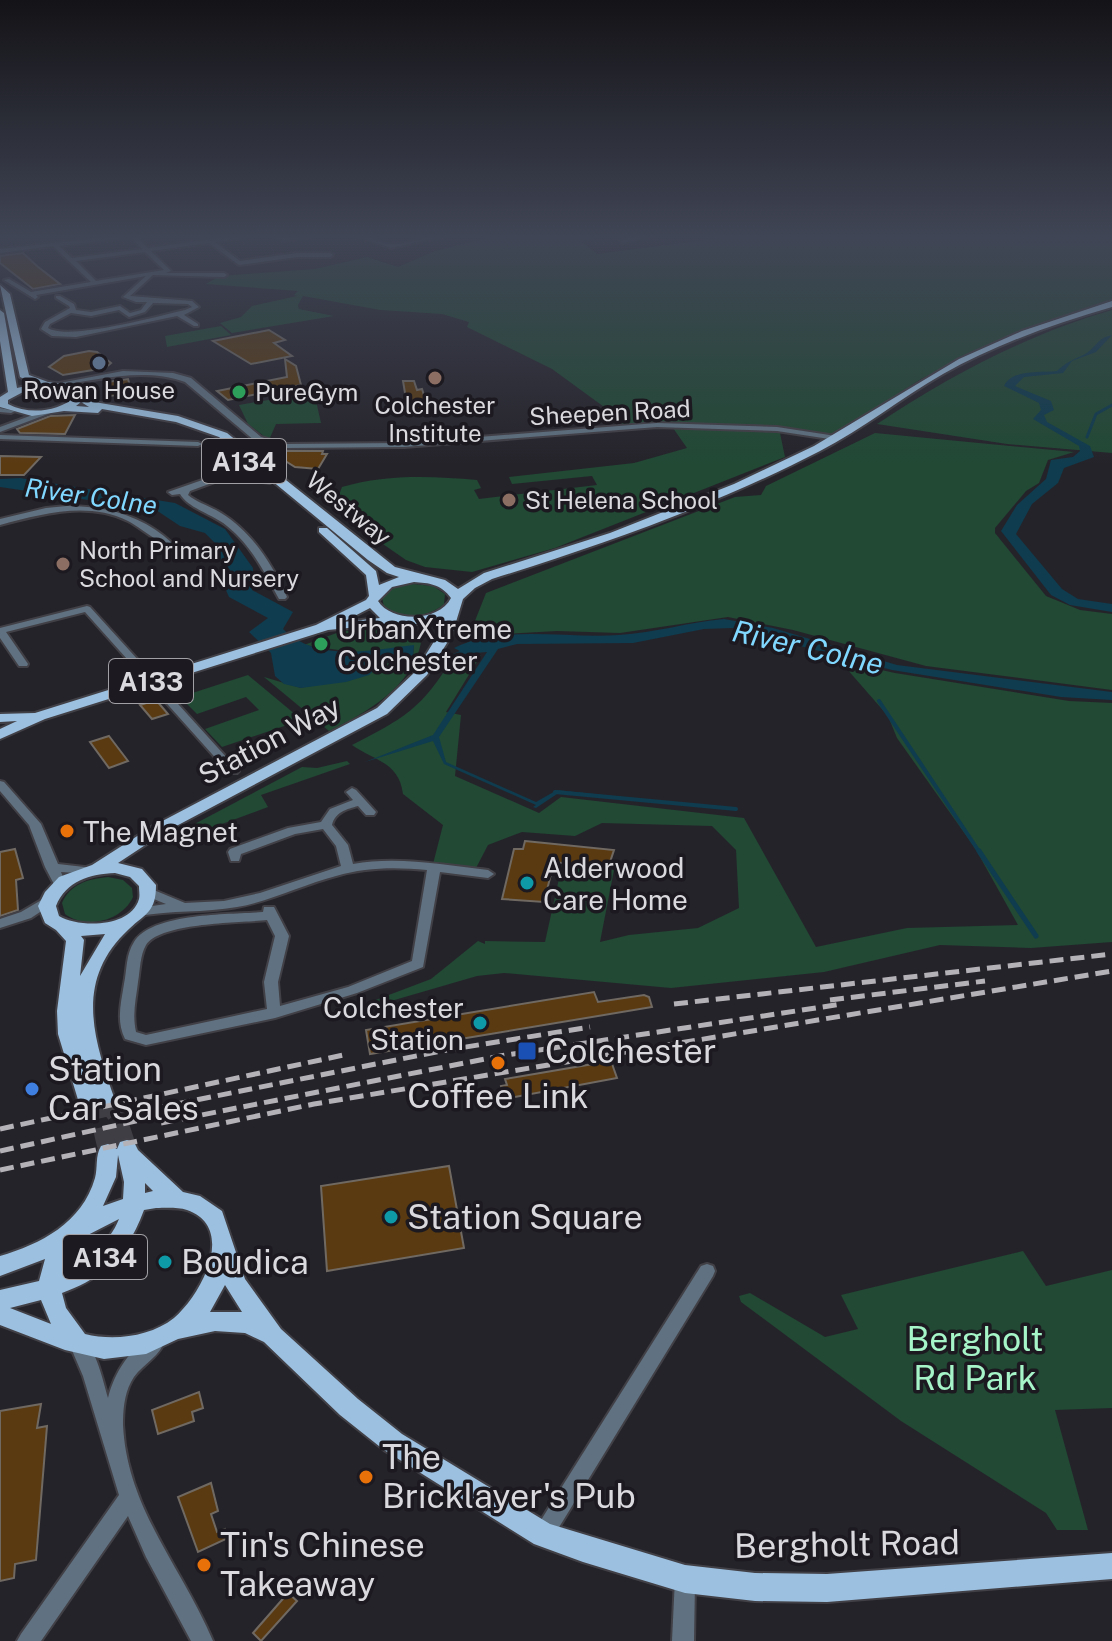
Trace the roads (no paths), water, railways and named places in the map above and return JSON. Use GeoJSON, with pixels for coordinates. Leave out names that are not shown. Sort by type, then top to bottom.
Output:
{"type":"FeatureCollection","features":[{"type":"Feature","properties":{"kind":"main road","name":"A134"},"geometry":{"type":"LineString","coordinates":[[8,404],[49,412],[62,408],[81,395],[73,388],[25,377],[10,312]]}},
{"type":"Feature","properties":{"kind":"main road"},"geometry":{"type":"LineString","coordinates":[[404,620],[437,616],[455,603],[473,583],[488,576],[607,536],[814,450],[905,393],[976,354],[1020,334],[1089,312]]}},
{"type":"Feature","properties":{"kind":"main road"},"geometry":{"type":"LineString","coordinates":[[0,313],[8,404]]}},
{"type":"Feature","properties":{"kind":"main road","name":"A134"},"geometry":{"type":"LineString","coordinates":[[8,404],[50,385]]}},
{"type":"Feature","properties":{"kind":"main road","name":"Westway"},"geometry":{"type":"LineString","coordinates":[[81,395],[91,404],[178,419],[223,435],[372,557],[391,570],[419,579]]}},
{"type":"Feature","properties":{"kind":"main road","name":"Westway"},"geometry":{"type":"LineString","coordinates":[[62,408],[104,411],[194,429],[215,437],[372,574],[373,594]]}},
{"type":"Feature","properties":{"kind":"main road"},"geometry":{"type":"LineString","coordinates":[[435,580],[488,576]]}},
{"type":"Feature","properties":{"kind":"main road","name":"A134"},"geometry":{"type":"LineString","coordinates":[[426,635],[404,620],[380,613],[373,594],[390,584],[419,579],[435,580]]}},
{"type":"Feature","properties":{"kind":"main road"},"geometry":{"type":"LineString","coordinates":[[435,580],[451,587],[455,603]]}},
{"type":"Feature","properties":{"kind":"main road","name":"A133"},"geometry":{"type":"LineString","coordinates":[[349,621],[373,594]]}},
{"type":"Feature","properties":{"kind":"main road","name":"Station Way"},"geometry":{"type":"LineString","coordinates":[[55,892],[159,829],[382,711],[420,675],[445,635],[455,603]]}},
{"type":"Feature","properties":{"kind":"main road","name":"A133"},"geometry":{"type":"LineString","coordinates":[[0,735],[40,716],[321,628],[349,621],[404,620]]}},
{"type":"Feature","properties":{"kind":"main road"},"geometry":{"type":"LineString","coordinates":[[349,621],[403,625],[426,635],[431,656]]}},
{"type":"Feature","properties":{"kind":"main road","name":"A133"},"geometry":{"type":"LineString","coordinates":[[0,718],[40,716]]}},
{"type":"Feature","properties":{"kind":"main road","name":"Station Way"},"geometry":{"type":"LineString","coordinates":[[130,870],[137,855],[159,829]]}},
{"type":"Feature","properties":{"kind":"main road"},"geometry":{"type":"LineString","coordinates":[[55,892],[47,910],[75,940],[66,1011],[68,1034],[97,1102],[83,1031],[82,1006],[89,968],[98,950],[134,916],[149,892],[146,880],[130,870],[93,870]]}},
{"type":"Feature","properties":{"kind":"main road"},"geometry":{"type":"LineString","coordinates":[[57,923],[93,931],[134,916]]}},
{"type":"Feature","properties":{"kind":"main road","name":"A134"},"geometry":{"type":"LineString","coordinates":[[76,1340],[54,1313],[48,1286],[52,1256],[104,1185],[121,1151],[154,1195]]}},
{"type":"Feature","properties":{"kind":"main road","name":"A134"},"geometry":{"type":"LineString","coordinates":[[0,1266],[36,1254],[97,1218],[154,1195]]}},
{"type":"Feature","properties":{"kind":"main road","name":"A134"},"geometry":{"type":"LineString","coordinates":[[0,1300],[78,1275],[112,1250],[154,1195]]}},
{"type":"Feature","properties":{"kind":"main road","name":"Bergholt Road"},"geometry":{"type":"LineString","coordinates":[[154,1195],[195,1206],[214,1220],[235,1283],[273,1336],[349,1407],[393,1442],[543,1535],[685,1579],[755,1587],[827,1588],[1112,1566]]}},
{"type":"Feature","properties":{"kind":"main road"},"geometry":{"type":"LineString","coordinates":[[169,1334],[206,1301],[217,1281],[224,1250]]}},
{"type":"Feature","properties":{"kind":"main road","name":"Bergholt Road"},"geometry":{"type":"LineString","coordinates":[[0,1314],[89,1346],[122,1348],[225,1318],[247,1322],[273,1336]]}},
{"type":"Feature","properties":{"kind":"street"},"geometry":{"type":"LineString","coordinates":[[70,312],[47,323],[46,331],[76,335],[186,312]]}},
{"type":"Feature","properties":{"kind":"street"},"geometry":{"type":"LineString","coordinates":[[78,312],[94,313],[103,320],[141,312]]}},
{"type":"Feature","properties":{"kind":"street"},"geometry":{"type":"LineString","coordinates":[[178,314],[195,322]]}},
{"type":"Feature","properties":{"kind":"street","name":"Sheepen Road"},"geometry":{"type":"LineString","coordinates":[[50,385],[144,372],[185,379],[258,439],[284,446],[404,445],[654,425],[777,429],[836,438]]}},
{"type":"Feature","properties":{"kind":"street"},"geometry":{"type":"LineString","coordinates":[[81,395],[81,387],[100,377]]}},
{"type":"Feature","properties":{"kind":"street"},"geometry":{"type":"LineString","coordinates":[[8,404],[11,426]]}},
{"type":"Feature","properties":{"kind":"street"},"geometry":{"type":"LineString","coordinates":[[0,430],[49,412]]}},
{"type":"Feature","properties":{"kind":"street"},"geometry":{"type":"LineString","coordinates":[[809,436],[815,442],[814,450]]}},
{"type":"Feature","properties":{"kind":"street"},"geometry":{"type":"LineString","coordinates":[[0,437],[198,444]]}},
{"type":"Feature","properties":{"kind":"street"},"geometry":{"type":"LineString","coordinates":[[247,463],[186,492],[218,515],[262,554],[282,597]]}},
{"type":"Feature","properties":{"kind":"street"},"geometry":{"type":"LineString","coordinates":[[213,480],[237,476],[267,481]]}},
{"type":"Feature","properties":{"kind":"street"},"geometry":{"type":"LineString","coordinates":[[0,522],[50,509],[78,508],[132,517],[168,543]]}},
{"type":"Feature","properties":{"kind":"street"},"geometry":{"type":"LineString","coordinates":[[23,664],[0,631],[87,609],[233,771]]}},
{"type":"Feature","properties":{"kind":"street"},"geometry":{"type":"LineString","coordinates":[[0,784],[35,824],[51,867],[55,892],[26,915],[0,926]]}},
{"type":"Feature","properties":{"kind":"street"},"geometry":{"type":"LineString","coordinates":[[326,825],[334,811],[361,802]]}},
{"type":"Feature","properties":{"kind":"street"},"geometry":{"type":"LineString","coordinates":[[235,858],[234,852],[292,831],[326,825]]}},
{"type":"Feature","properties":{"kind":"street"},"geometry":{"type":"LineString","coordinates":[[326,825],[342,845],[348,868]]}},
{"type":"Feature","properties":{"kind":"street"},"geometry":{"type":"LineString","coordinates":[[134,916],[182,906],[209,907],[262,898],[348,868],[399,864],[488,874]]}},
{"type":"Feature","properties":{"kind":"street"},"geometry":{"type":"LineString","coordinates":[[51,867],[93,870]]}},
{"type":"Feature","properties":{"kind":"street"},"geometry":{"type":"LineString","coordinates":[[271,915],[239,921],[172,924],[153,931],[141,941],[133,971],[128,1028],[137,1040],[275,1013],[390,977],[418,964],[434,868]]}},
{"type":"Feature","properties":{"kind":"street"},"geometry":{"type":"LineString","coordinates":[[149,892],[182,906]]}},
{"type":"Feature","properties":{"kind":"street"},"geometry":{"type":"LineString","coordinates":[[262,898],[282,936],[269,978],[269,996],[275,1013]]}},
{"type":"Feature","properties":{"kind":"street"},"geometry":{"type":"LineString","coordinates":[[0,926],[57,923]]}},
{"type":"Feature","properties":{"kind":"street"},"geometry":{"type":"LineString","coordinates":[[543,1535],[707,1271]]}},
{"type":"Feature","properties":{"kind":"street"},"geometry":{"type":"LineString","coordinates":[[169,1334],[135,1363],[122,1380],[115,1405],[118,1454],[128,1499],[202,1641]]}},
{"type":"Feature","properties":{"kind":"street"},"geometry":{"type":"LineString","coordinates":[[76,1340],[87,1361],[100,1414],[118,1454]]}},
{"type":"Feature","properties":{"kind":"street"},"geometry":{"type":"LineString","coordinates":[[28,1641],[128,1499]]}},
{"type":"Feature","properties":{"kind":"street"},"geometry":{"type":"LineString","coordinates":[[683,1641],[685,1579]]}},
{"type":"Feature","properties":{"kind":"water"},"geometry":{"type":"Polygon","coordinates":[[[1112,335],[1096,352],[1072,361],[1063,373],[1024,377],[1015,386],[1051,401],[1054,410],[1044,415],[1047,422],[1090,446],[1094,457],[1064,468],[1058,483],[1032,504],[1016,534],[1062,589],[1078,599],[1112,604],[1112,612],[1070,605],[1051,595],[1001,531],[1017,505],[1046,479],[1051,460],[1073,457],[1080,451],[1079,446],[1033,419],[1041,410],[1039,403],[1004,386],[1020,374],[1057,371],[1068,363],[1089,351],[1103,338],[1112,335]]]}},
{"type":"Feature","properties":{"kind":"water","name":"River Colne"},"geometry":{"type":"Polygon","coordinates":[[[20,478],[175,503],[225,529],[253,568],[252,590],[293,612],[283,629],[297,640],[312,647],[345,652],[414,645],[413,657],[382,663],[369,675],[346,682],[301,688],[284,684],[275,676],[271,653],[249,632],[268,618],[229,597],[225,588],[230,570],[219,558],[217,545],[205,533],[180,526],[156,510],[0,487],[0,479],[20,478]]]}},
{"type":"Feature","properties":{"kind":"water","name":"River Colne"},"geometry":{"type":"Polygon","coordinates":[[[724,619],[773,628],[897,665],[1112,692],[1112,700],[1061,697],[892,670],[732,628],[704,629],[633,643],[517,644],[498,649],[439,737],[446,762],[536,802],[557,790],[736,809],[560,792],[536,808],[533,807],[536,805],[444,764],[433,741],[365,762],[433,735],[487,652],[451,655],[460,651],[454,648],[493,636],[619,635],[724,619]]]}},
{"type":"Feature","properties":{"kind":"waterway"},"geometry":{"type":"LineString","coordinates":[[1087,437],[1096,414],[1112,405]]}},
{"type":"Feature","properties":{"kind":"waterway"},"geometry":{"type":"LineString","coordinates":[[879,701],[980,853]]}},
{"type":"Feature","properties":{"kind":"waterway"},"geometry":{"type":"LineString","coordinates":[[555,792],[736,809]]}},
{"type":"Feature","properties":{"kind":"waterway"},"geometry":{"type":"LineString","coordinates":[[979,851],[1036,936]]}},
{"type":"Feature","properties":{"kind":"tunnel"},"geometry":{"type":"LineString","coordinates":[[105,1100],[116,1114],[127,1148]]}},
{"type":"Feature","properties":{"kind":"tunnel"},"geometry":{"type":"LineString","coordinates":[[89,1103],[100,1118],[108,1152]]}},
{"type":"Feature","properties":{"kind":"railway"},"geometry":{"type":"LineString","coordinates":[[674,1004],[1112,954]]}},
{"type":"Feature","properties":{"kind":"railway"},"geometry":{"type":"LineString","coordinates":[[0,1170],[314,1104],[1112,971]]}},
{"type":"Feature","properties":{"kind":"railway"},"geometry":{"type":"LineString","coordinates":[[830,1000],[985,981]]}},
{"type":"Feature","properties":{"kind":"railway"},"geometry":{"type":"LineString","coordinates":[[161,1123],[500,1056],[842,1004]]}},
{"type":"Feature","properties":{"kind":"railway"},"geometry":{"type":"LineString","coordinates":[[156,1108],[441,1051],[590,1027]]}},
{"type":"Feature","properties":{"kind":"railway"},"geometry":{"type":"LineString","coordinates":[[0,1129],[348,1054]]}},
{"type":"Feature","properties":{"kind":"railway"},"geometry":{"type":"LineString","coordinates":[[0,1151],[172,1113]]}},
{"type":"Feature","properties":{"kind":"place","name":"Rowan House"},"geometry":{"type":"Point","coordinates":[99,363]}},
{"type":"Feature","properties":{"kind":"place","name":"Colchester Institute"},"geometry":{"type":"Point","coordinates":[435,378]}},
{"type":"Feature","properties":{"kind":"place","name":"PureGym"},"geometry":{"type":"Point","coordinates":[239,392]}},
{"type":"Feature","properties":{"kind":"place","name":"St Helena School"},"geometry":{"type":"Point","coordinates":[509,500]}},
{"type":"Feature","properties":{"kind":"place","name":"North Primary School and Nursery"},"geometry":{"type":"Point","coordinates":[63,564]}},
{"type":"Feature","properties":{"kind":"place","name":"UrbanXtreme Colchester"},"geometry":{"type":"Point","coordinates":[321,644]}},
{"type":"Feature","properties":{"kind":"place","name":"The Magnet"},"geometry":{"type":"Point","coordinates":[67,831]}},
{"type":"Feature","properties":{"kind":"place","name":"Alderwood Care Home"},"geometry":{"type":"Point","coordinates":[527,883]}},
{"type":"Feature","properties":{"kind":"place","name":"Colchester Station"},"geometry":{"type":"Point","coordinates":[480,1023]}},
{"type":"Feature","properties":{"kind":"place","name":"Colchester"},"geometry":{"type":"Point","coordinates":[527,1051]}},
{"type":"Feature","properties":{"kind":"place","name":"Coffee Link"},"geometry":{"type":"Point","coordinates":[498,1063]}},
{"type":"Feature","properties":{"kind":"place","name":"Station Car Sales"},"geometry":{"type":"Point","coordinates":[32,1089]}},
{"type":"Feature","properties":{"kind":"place","name":"Station Square"},"geometry":{"type":"Point","coordinates":[391,1217]}},
{"type":"Feature","properties":{"kind":"place","name":"Boudica"},"geometry":{"type":"Point","coordinates":[165,1262]}},
{"type":"Feature","properties":{"kind":"place","name":"The Bricklayer's Pub"},"geometry":{"type":"Point","coordinates":[366,1477]}},
{"type":"Feature","properties":{"kind":"place","name":"Tin's Chinese Takeaway"},"geometry":{"type":"Point","coordinates":[204,1565]}},
{"type":"Feature","properties":{"kind":"park label","name":"Bergholt Rd Park"},"geometry":{"type":"Point","coordinates":[975,1358]}}]}
